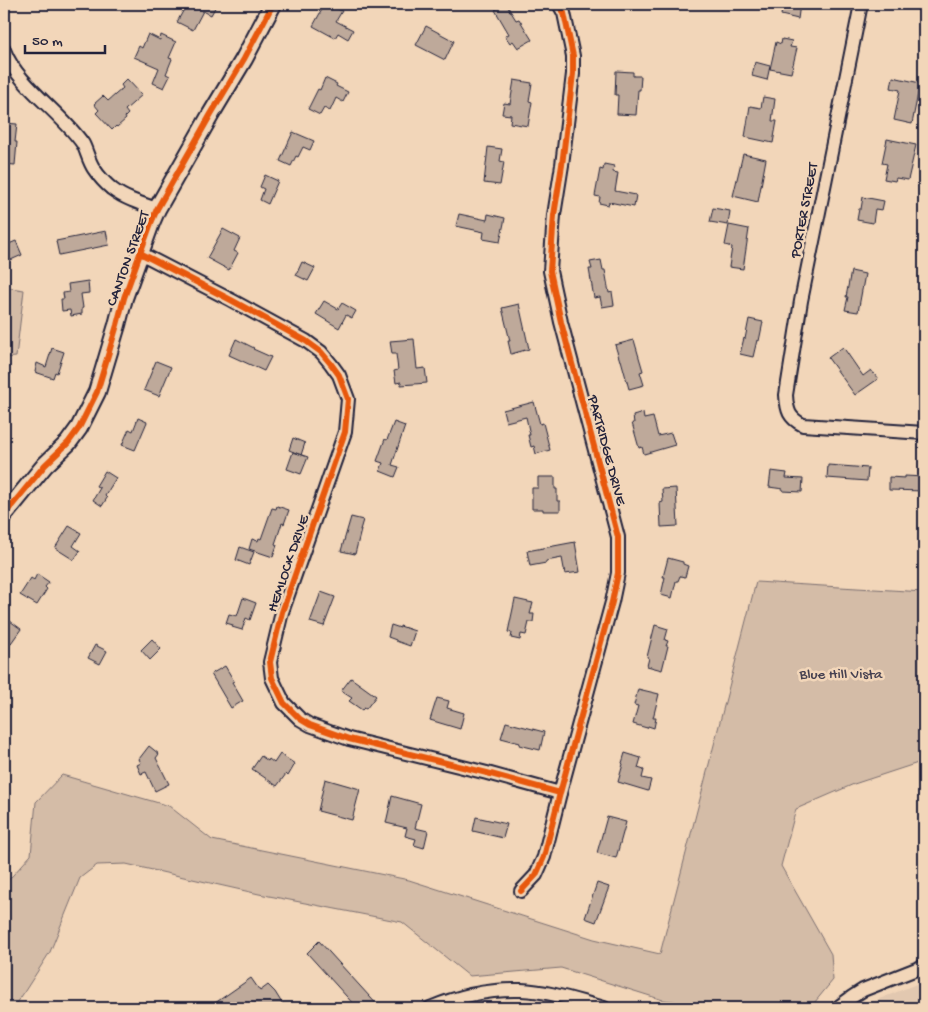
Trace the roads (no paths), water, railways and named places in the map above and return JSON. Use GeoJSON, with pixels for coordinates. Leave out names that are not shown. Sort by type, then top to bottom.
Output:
{"type":"FeatureCollection","features":[{"type":"Feature","properties":{"kind":"main road","name":"CANTON STREET"},"geometry":{"type":"LineString","coordinates":[[4,515],[45,465],[68,443],[79,428],[97,392],[124,298],[151,223],[273,4]]}},
{"type":"Feature","properties":{"kind":"street","name":"PARTRIDGE DRIVE"},"geometry":{"type":"LineString","coordinates":[[521,891],[536,875],[544,857],[612,602],[618,573],[618,537],[561,322],[550,271],[554,215],[573,74],[573,56],[564,13],[559,4]]}},
{"type":"Feature","properties":{"kind":"street","name":"PORTER STREET"},"geometry":{"type":"LineString","coordinates":[[861,4],[801,301],[786,395],[786,406],[791,417],[803,425],[924,433]]}},
{"type":"Feature","properties":{"kind":"street"},"geometry":{"type":"LineString","coordinates":[[4,50],[6,57],[22,78],[68,126],[84,146],[93,168],[111,188],[130,200],[157,210]]}},
{"type":"Feature","properties":{"kind":"street","name":"HEMLOCK DRIVE"},"geometry":{"type":"LineString","coordinates":[[140,253],[306,341],[321,352],[339,375],[348,399],[344,432],[282,612],[270,662],[272,678],[284,703],[300,719],[310,725],[349,738],[560,793]]}},
{"type":"Feature","properties":{"kind":"street"},"geometry":{"type":"LineString","coordinates":[[837,1008],[863,990],[923,966]]}},
{"type":"Feature","properties":{"kind":"street"},"geometry":{"type":"LineString","coordinates":[[430,1008],[453,999],[473,995],[521,990],[554,995],[604,1008]]}},
{"type":"Feature","properties":{"kind":"park label","name":"Blue Hill Vista"},"geometry":{"type":"Point","coordinates":[841,673]}}]}
